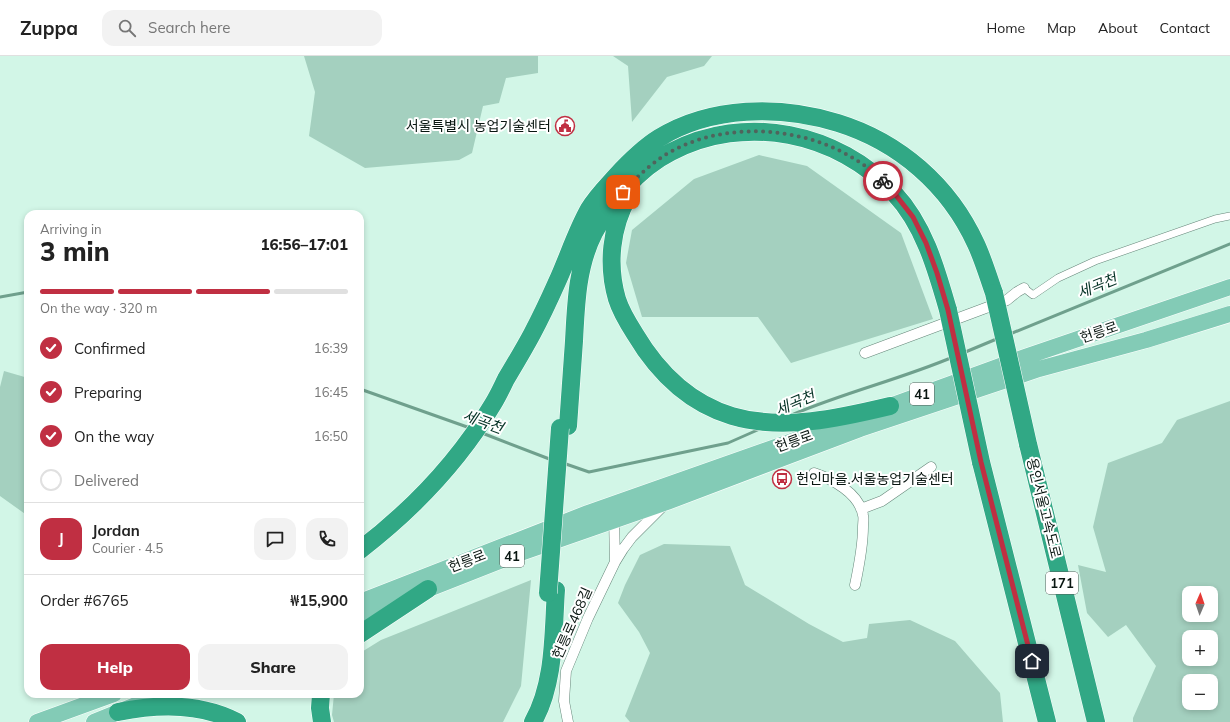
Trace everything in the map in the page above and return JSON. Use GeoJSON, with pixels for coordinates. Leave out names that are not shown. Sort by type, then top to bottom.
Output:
{"type":"FeatureCollection","features":[{"type":"Feature","properties":{"kind":"highway","name":"용인서울고속도로"},"geometry":{"type":"LineString","coordinates":[[625,166],[659,138],[692,123],[729,114],[750,111],[785,112],[823,118],[873,137],[898,152],[917,166],[938,186],[960,214],[970,232],[983,260],[994,293],[1028,444],[1096,722]]}},
{"type":"Feature","properties":{"kind":"highway"},"geometry":{"type":"LineString","coordinates":[[533,722],[541,704],[548,676],[552,645],[552,592],[564,427],[577,296],[586,254],[593,235],[607,212],[623,192],[644,170],[670,152],[684,145],[719,135],[761,131],[779,132],[798,136],[835,149],[851,158],[879,178],[895,194],[913,217],[926,243],[948,310],[981,462],[1047,722]]}},
{"type":"Feature","properties":{"kind":"highway"},"geometry":{"type":"LineString","coordinates":[[364,547],[406,511],[458,456],[478,428],[495,402],[532,335],[590,208],[605,187],[625,166]]}},
{"type":"Feature","properties":{"kind":"highway"},"geometry":{"type":"LineString","coordinates":[[564,427],[570,296],[574,268],[583,237],[596,209],[625,166]]}},
{"type":"Feature","properties":{"kind":"highway"},"geometry":{"type":"LineString","coordinates":[[644,170],[626,201],[615,230],[612,262],[617,298],[621,310],[640,343],[659,369],[696,400],[719,411],[751,420],[785,422],[826,419],[890,406]]}},
{"type":"Feature","properties":{"kind":"highway"},"geometry":{"type":"LineString","coordinates":[[364,631],[428,589]]}},
{"type":"Feature","properties":{"kind":"highway"},"geometry":{"type":"LineString","coordinates":[[522,722],[530,706],[537,682],[552,592]]}},
{"type":"Feature","properties":{"kind":"highway"},"geometry":{"type":"LineString","coordinates":[[321,698],[320,708],[322,722]]}},
{"type":"Feature","properties":{"kind":"highway"},"geometry":{"type":"LineString","coordinates":[[118,712],[152,707],[183,707],[202,709],[220,714],[237,722]]}},
{"type":"Feature","properties":{"kind":"main road","name":"헌릉로"},"geometry":{"type":"LineString","coordinates":[[364,614],[512,556],[614,512],[890,406],[1230,287]]}},
{"type":"Feature","properties":{"kind":"main road","name":"헌릉로"},"geometry":{"type":"LineString","coordinates":[[364,600],[588,514],[614,512],[667,502],[860,429],[1039,369],[1146,340],[1230,314]]}},
{"type":"Feature","properties":{"kind":"main road"},"geometry":{"type":"LineString","coordinates":[[37,722],[103,698]]}},
{"type":"Feature","properties":{"kind":"main road"},"geometry":{"type":"LineString","coordinates":[[94,722],[153,698]]}},
{"type":"Feature","properties":{"kind":"street"},"geometry":{"type":"LineString","coordinates":[[866,353],[1007,300],[1024,288],[1033,296],[1058,278],[1095,261],[1202,224],[1230,216]]}},
{"type":"Feature","properties":{"kind":"street"},"geometry":{"type":"LineString","coordinates":[[861,509],[882,501],[931,467]]}},
{"type":"Feature","properties":{"kind":"street"},"geometry":{"type":"LineString","coordinates":[[814,472],[830,478],[844,488],[858,502],[864,515],[863,538],[855,585]]}},
{"type":"Feature","properties":{"kind":"street","name":"헌릉로468길"},"geometry":{"type":"LineString","coordinates":[[568,722],[564,701],[566,671],[588,618],[615,562],[632,537],[667,502]]}},
{"type":"Feature","properties":{"kind":"street","name":"헌릉로468길"},"geometry":{"type":"LineString","coordinates":[[614,512],[615,562]]}},
{"type":"Feature","properties":{"kind":"green space"},"geometry":{"type":"Polygon","coordinates":[[[304,56],[538,56],[538,73],[506,78],[499,103],[483,106],[472,153],[459,160],[365,168],[309,136],[315,92],[304,56]]]}},
{"type":"Feature","properties":{"kind":"green space"},"geometry":{"type":"Polygon","coordinates":[[[613,56],[712,56],[704,66],[667,77],[632,122],[628,66],[613,56]]]}},
{"type":"Feature","properties":{"kind":"green space"},"geometry":{"type":"Polygon","coordinates":[[[759,155],[807,166],[901,233],[933,319],[791,363],[758,317],[642,317],[626,263],[632,230],[694,179],[759,155]]]}},
{"type":"Feature","properties":{"kind":"green space"},"geometry":{"type":"Polygon","coordinates":[[[4,371],[24,377],[24,513],[0,496],[0,387],[4,371]]]}},
{"type":"Feature","properties":{"kind":"green space"},"geometry":{"type":"Polygon","coordinates":[[[1230,401],[1230,722],[1133,722],[1133,718],[1156,666],[1126,625],[1108,637],[1087,613],[1078,565],[1106,572],[1093,527],[1108,463],[1162,443],[1177,420],[1230,401]]]}},
{"type":"Feature","properties":{"kind":"green space"},"geometry":{"type":"Polygon","coordinates":[[[664,544],[730,546],[745,585],[809,624],[843,642],[867,638],[869,624],[910,620],[955,641],[1000,693],[1003,722],[630,722],[625,716],[650,653],[639,632],[618,603],[640,555],[664,544]]]}},
{"type":"Feature","properties":{"kind":"green space"},"geometry":{"type":"Polygon","coordinates":[[[531,580],[521,686],[503,722],[334,722],[332,715],[334,698],[364,698],[364,651],[381,640],[531,580]]]}},
{"type":"Feature","properties":{"kind":"waterway","name":"세곡천"},"geometry":{"type":"LineString","coordinates":[[1010,334],[1230,244]]}},
{"type":"Feature","properties":{"kind":"waterway","name":"세곡천"},"geometry":{"type":"LineString","coordinates":[[0,297],[24,293]]}},
{"type":"Feature","properties":{"kind":"waterway","name":"세곡천"},"geometry":{"type":"LineString","coordinates":[[963,353],[999,338]]}},
{"type":"Feature","properties":{"kind":"waterway","name":"세곡천"},"geometry":{"type":"LineString","coordinates":[[794,414],[953,357]]}},
{"type":"Feature","properties":{"kind":"waterway","name":"세곡천"},"geometry":{"type":"LineString","coordinates":[[364,390],[470,428]]}},
{"type":"Feature","properties":{"kind":"waterway","name":"세곡천"},"geometry":{"type":"LineString","coordinates":[[563,463],[589,472],[728,443],[762,428]]}},
{"type":"Feature","properties":{"kind":"waterway","name":"세곡천"},"geometry":{"type":"LineString","coordinates":[[482,433],[552,460]]}},
{"type":"Feature","properties":{"kind":"way so far"},"geometry":{"type":"LineString","coordinates":[[623,192],[644,170],[670,152],[684,145],[719,135],[761,131],[779,132],[798,136],[835,149],[851,158],[883,181]]}},
{"type":"Feature","properties":{"kind":"place","name":"서울특별시 농업기술센터"},"geometry":{"type":"Point","coordinates":[565,126]}},
{"type":"Feature","properties":{"kind":"place","name":"헌인마을.서울농업기술센터"},"geometry":{"type":"Point","coordinates":[782,479]}},
{"type":"Feature","properties":{"kind":"route"},"geometry":{"type":"LineString","coordinates":[[883,181],[913,217],[926,243],[937,273],[948,310],[981,462],[1032,661]]}}]}
